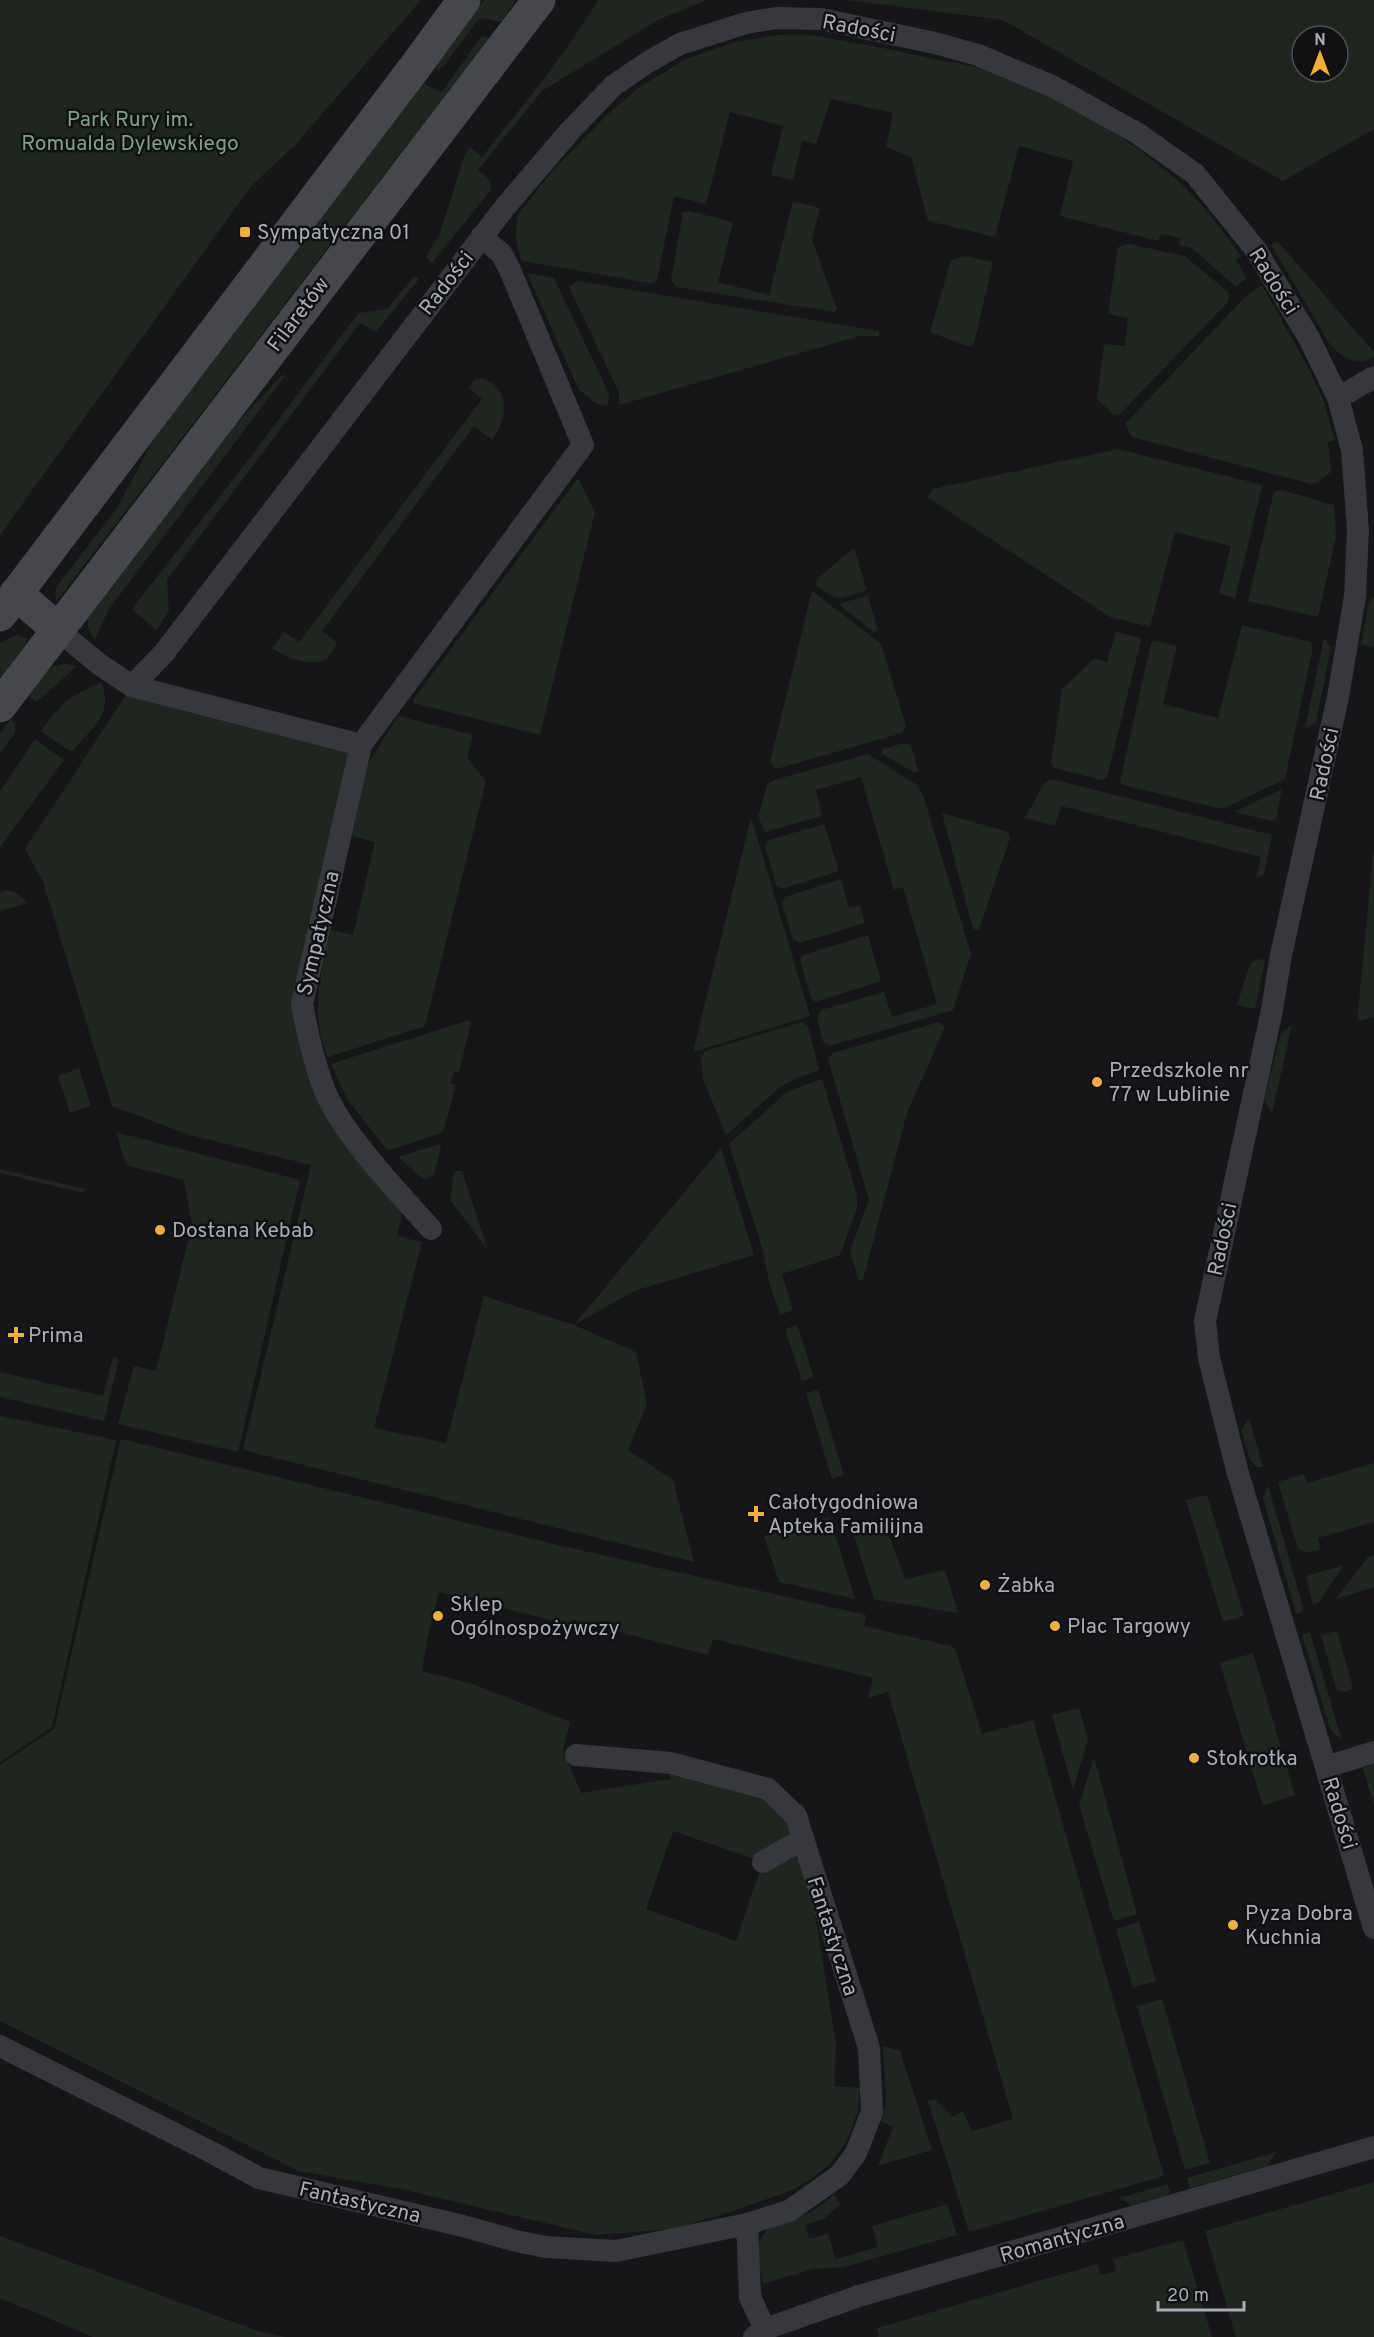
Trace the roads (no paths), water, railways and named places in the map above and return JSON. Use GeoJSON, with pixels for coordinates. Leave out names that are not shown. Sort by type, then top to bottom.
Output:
{"type":"FeatureCollection","features":[{"type":"Feature","properties":{"kind":"main road"},"geometry":{"type":"LineString","coordinates":[[58,630],[8,604],[464,0]]}},
{"type":"Feature","properties":{"kind":"main road","name":"Filaretów"},"geometry":{"type":"LineString","coordinates":[[0,706],[539,0]]}},
{"type":"Feature","properties":{"kind":"street","name":"Radości"},"geometry":{"type":"LineString","coordinates":[[132,686],[171,644],[482,237],[585,114],[614,85],[680,44],[746,23],[776,18],[821,20],[935,43],[988,60],[1054,87],[1137,133],[1195,174],[1256,250],[1309,338],[1338,398],[1352,450],[1358,530],[1355,596],[1338,698],[1281,955],[1272,1010],[1205,1321],[1209,1358],[1237,1470],[1374,1928]]}},
{"type":"Feature","properties":{"kind":"street","name":"Sympatyczna"},"geometry":{"type":"LineString","coordinates":[[431,1228],[350,1134],[337,1112],[325,1091],[308,1036],[302,1004],[361,745],[583,445],[510,270],[501,253],[482,237]]}},
{"type":"Feature","properties":{"kind":"street"},"geometry":{"type":"LineString","coordinates":[[1338,398],[1374,376]]}},
{"type":"Feature","properties":{"kind":"street"},"geometry":{"type":"LineString","coordinates":[[58,630],[99,664],[132,686],[361,745]]}},
{"type":"Feature","properties":{"kind":"street","name":"Radości"},"geometry":{"type":"LineString","coordinates":[[1326,1767],[1374,1752]]}},
{"type":"Feature","properties":{"kind":"street","name":"Fantastyczna"},"geometry":{"type":"LineString","coordinates":[[0,2046],[259,2178],[464,2226],[516,2241],[546,2247],[616,2251],[747,2224],[789,2211],[840,2175],[856,2153],[872,2112],[869,2048],[796,1816],[768,1789],[671,1763],[576,1755]]}},
{"type":"Feature","properties":{"kind":"street"},"geometry":{"type":"LineString","coordinates":[[764,1862],[803,1839]]}},
{"type":"Feature","properties":{"kind":"street","name":"Romantyczna"},"geometry":{"type":"LineString","coordinates":[[759,2333],[859,2296],[1374,2147]]}},
{"type":"Feature","properties":{"kind":"street"},"geometry":{"type":"LineString","coordinates":[[747,2224],[750,2297],[759,2333]]}},
{"type":"Feature","properties":{"kind":"place","name":"Sympatyczna 01"},"geometry":{"type":"Point","coordinates":[245,232]}},
{"type":"Feature","properties":{"kind":"place","name":"Przedszkole nr 77 w Lublinie"},"geometry":{"type":"Point","coordinates":[1097,1082]}},
{"type":"Feature","properties":{"kind":"place","name":"Dostana Kebab"},"geometry":{"type":"Point","coordinates":[160,1230]}},
{"type":"Feature","properties":{"kind":"place","name":"Prima"},"geometry":{"type":"Point","coordinates":[16,1335]}},
{"type":"Feature","properties":{"kind":"place","name":"Całotygodniowa Apteka Familijna"},"geometry":{"type":"Point","coordinates":[756,1514]}},
{"type":"Feature","properties":{"kind":"place","name":"Żabka"},"geometry":{"type":"Point","coordinates":[985,1585]}},
{"type":"Feature","properties":{"kind":"place","name":"Sklep Ogólnospożywczy"},"geometry":{"type":"Point","coordinates":[438,1616]}},
{"type":"Feature","properties":{"kind":"place","name":"Plac Targowy"},"geometry":{"type":"Point","coordinates":[1055,1626]}},
{"type":"Feature","properties":{"kind":"place","name":"Stokrotka"},"geometry":{"type":"Point","coordinates":[1194,1758]}},
{"type":"Feature","properties":{"kind":"place","name":"Pyza Dobra Kuchnia"},"geometry":{"type":"Point","coordinates":[1233,1925]}},
{"type":"Feature","properties":{"kind":"park label","name":"Park Rury im. Romualda Dylewskiego"},"geometry":{"type":"Point","coordinates":[130,131]}}]}
